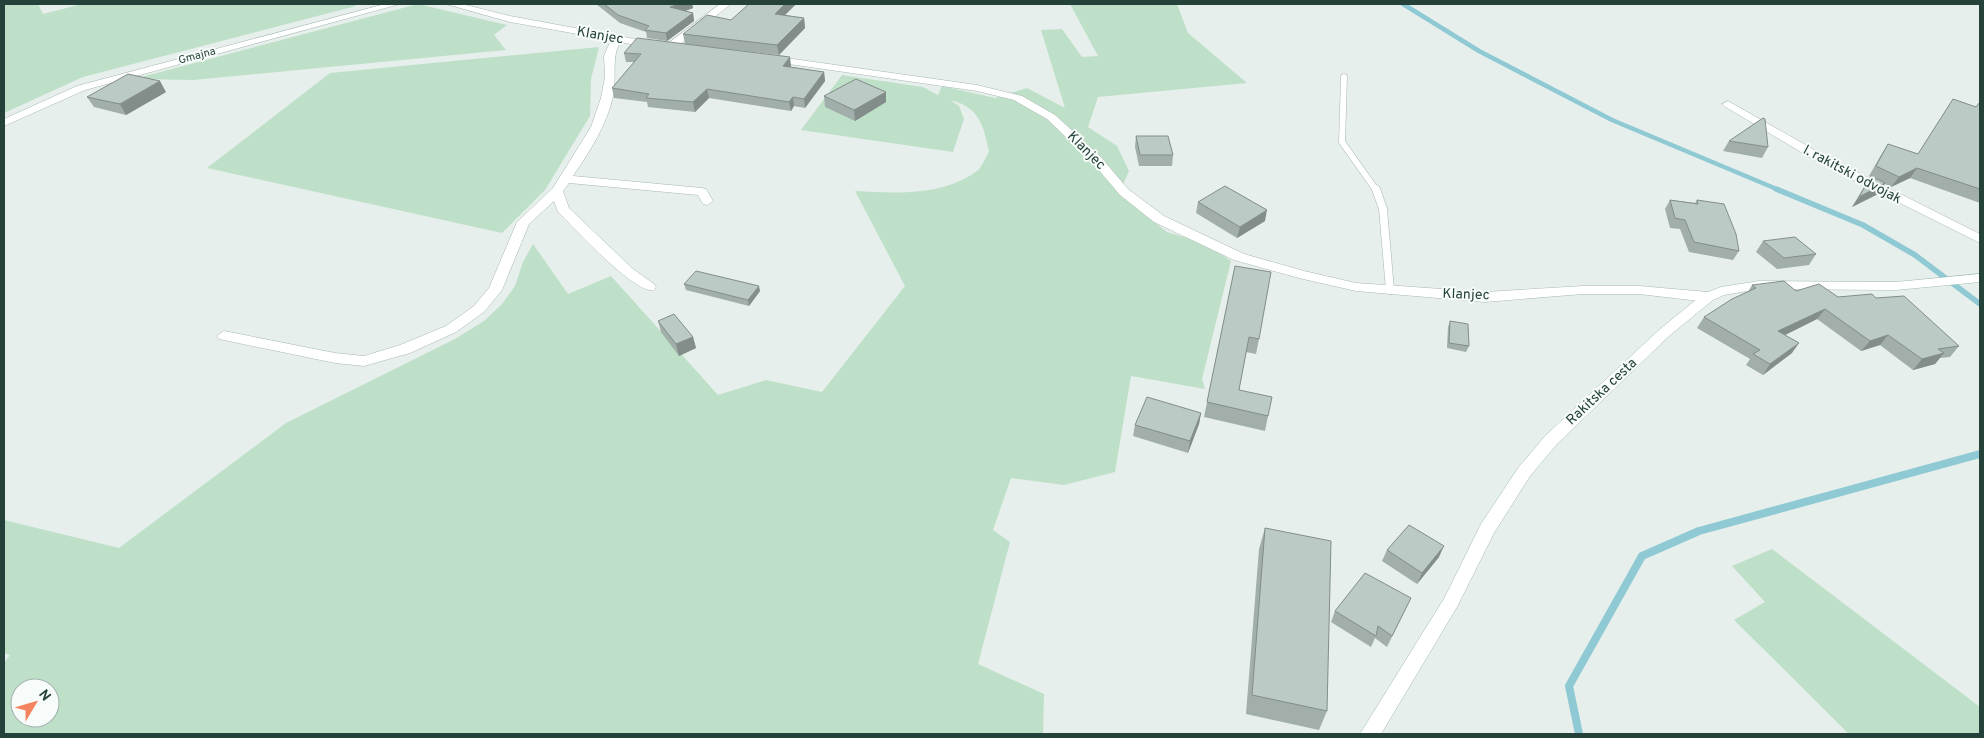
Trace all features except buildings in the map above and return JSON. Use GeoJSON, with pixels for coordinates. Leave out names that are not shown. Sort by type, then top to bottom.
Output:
{"type":"FeatureCollection","features":[{"type":"Feature","properties":{"kind":"street","name":"Gmajna"},"geometry":{"type":"LineString","coordinates":[[4,123],[81,88],[395,4]]}},
{"type":"Feature","properties":{"kind":"street","name":"Klanjec"},"geometry":{"type":"LineString","coordinates":[[451,4],[510,19],[616,40],[690,50]]}},
{"type":"Feature","properties":{"kind":"street"},"geometry":{"type":"LineString","coordinates":[[670,47],[726,4]]}},
{"type":"Feature","properties":{"kind":"street"},"geometry":{"type":"LineString","coordinates":[[224,336],[335,358],[364,361],[405,349],[451,329],[479,309],[495,290],[523,222],[557,191],[576,165],[601,116],[611,83],[609,50],[616,40]]}},
{"type":"Feature","properties":{"kind":"street","name":"Klanjec"},"geometry":{"type":"LineString","coordinates":[[759,58],[823,65],[978,88],[1018,98],[1050,117],[1095,158],[1124,192],[1159,219],[1238,258],[1303,275],[1356,287],[1485,297],[1583,290],[1639,290],[1708,297]]}},
{"type":"Feature","properties":{"kind":"street","name":"I. rakitski odvojak"},"geometry":{"type":"LineString","coordinates":[[1728,104],[1760,126],[1826,162],[1980,239]]}},
{"type":"Feature","properties":{"kind":"street"},"geometry":{"type":"LineString","coordinates":[[566,178],[702,192],[707,201]]}},
{"type":"Feature","properties":{"kind":"street"},"geometry":{"type":"LineString","coordinates":[[557,191],[563,209],[628,272],[649,287]]}},
{"type":"Feature","properties":{"kind":"street","name":"Rakitska cesta"},"geometry":{"type":"LineString","coordinates":[[1370,734],[1451,602],[1487,529],[1524,472],[1551,440],[1664,334],[1708,297],[1721,292],[1759,285],[1896,286],[1980,278]]}},
{"type":"Feature","properties":{"kind":"lane"},"geometry":{"type":"LineString","coordinates":[[1344,77],[1342,142],[1376,189],[1383,210],[1390,290]]}},
{"type":"Feature","properties":{"kind":"green space"},"geometry":{"type":"Polygon","coordinates":[[[4,4],[38,4],[43,14],[82,4],[354,4],[356,6],[83,77],[4,113],[4,4]]]}},
{"type":"Feature","properties":{"kind":"green space"},"geometry":{"type":"Polygon","coordinates":[[[418,4],[507,25],[494,35],[506,50],[193,80],[134,79],[418,4]]]}},
{"type":"Feature","properties":{"kind":"green space"},"geometry":{"type":"Polygon","coordinates":[[[1070,4],[1177,4],[1188,33],[1247,83],[1098,97],[1088,127],[1117,146],[1129,171],[1119,194],[1167,232],[1207,244],[1231,261],[1202,379],[1205,389],[1131,376],[1115,472],[1064,485],[1011,478],[993,530],[1010,542],[978,664],[1044,694],[1043,734],[4,734],[4,663],[10,655],[4,653],[4,520],[119,548],[286,423],[455,339],[484,321],[502,304],[515,286],[523,262],[533,244],[568,294],[611,276],[718,395],[766,380],[822,392],[905,286],[855,191],[918,192],[949,185],[977,171],[989,151],[982,125],[974,112],[960,103],[950,100],[959,106],[964,119],[953,152],[801,130],[842,75],[923,87],[938,95],[942,86],[995,98],[1027,88],[1065,108],[1041,30],[1062,29],[1082,57],[1098,56],[1070,4]]]}},
{"type":"Feature","properties":{"kind":"green space"},"geometry":{"type":"Polygon","coordinates":[[[599,47],[591,79],[590,116],[545,190],[502,233],[207,168],[330,73],[599,47]]]}},
{"type":"Feature","properties":{"kind":"green space"},"geometry":{"type":"Polygon","coordinates":[[[1772,549],[1980,707],[1980,734],[1849,734],[1734,620],[1765,602],[1732,566],[1772,549]]]}},
{"type":"Feature","properties":{"kind":"waterway"},"geometry":{"type":"LineString","coordinates":[[1403,4],[1479,51],[1612,120],[1779,190]]}},
{"type":"Feature","properties":{"kind":"waterway"},"geometry":{"type":"LineString","coordinates":[[1776,189],[1863,225],[1915,255],[1980,304]]}},
{"type":"Feature","properties":{"kind":"waterway"},"geometry":{"type":"LineString","coordinates":[[1579,734],[1569,686],[1642,556],[1699,531],[1980,454]]}}]}
